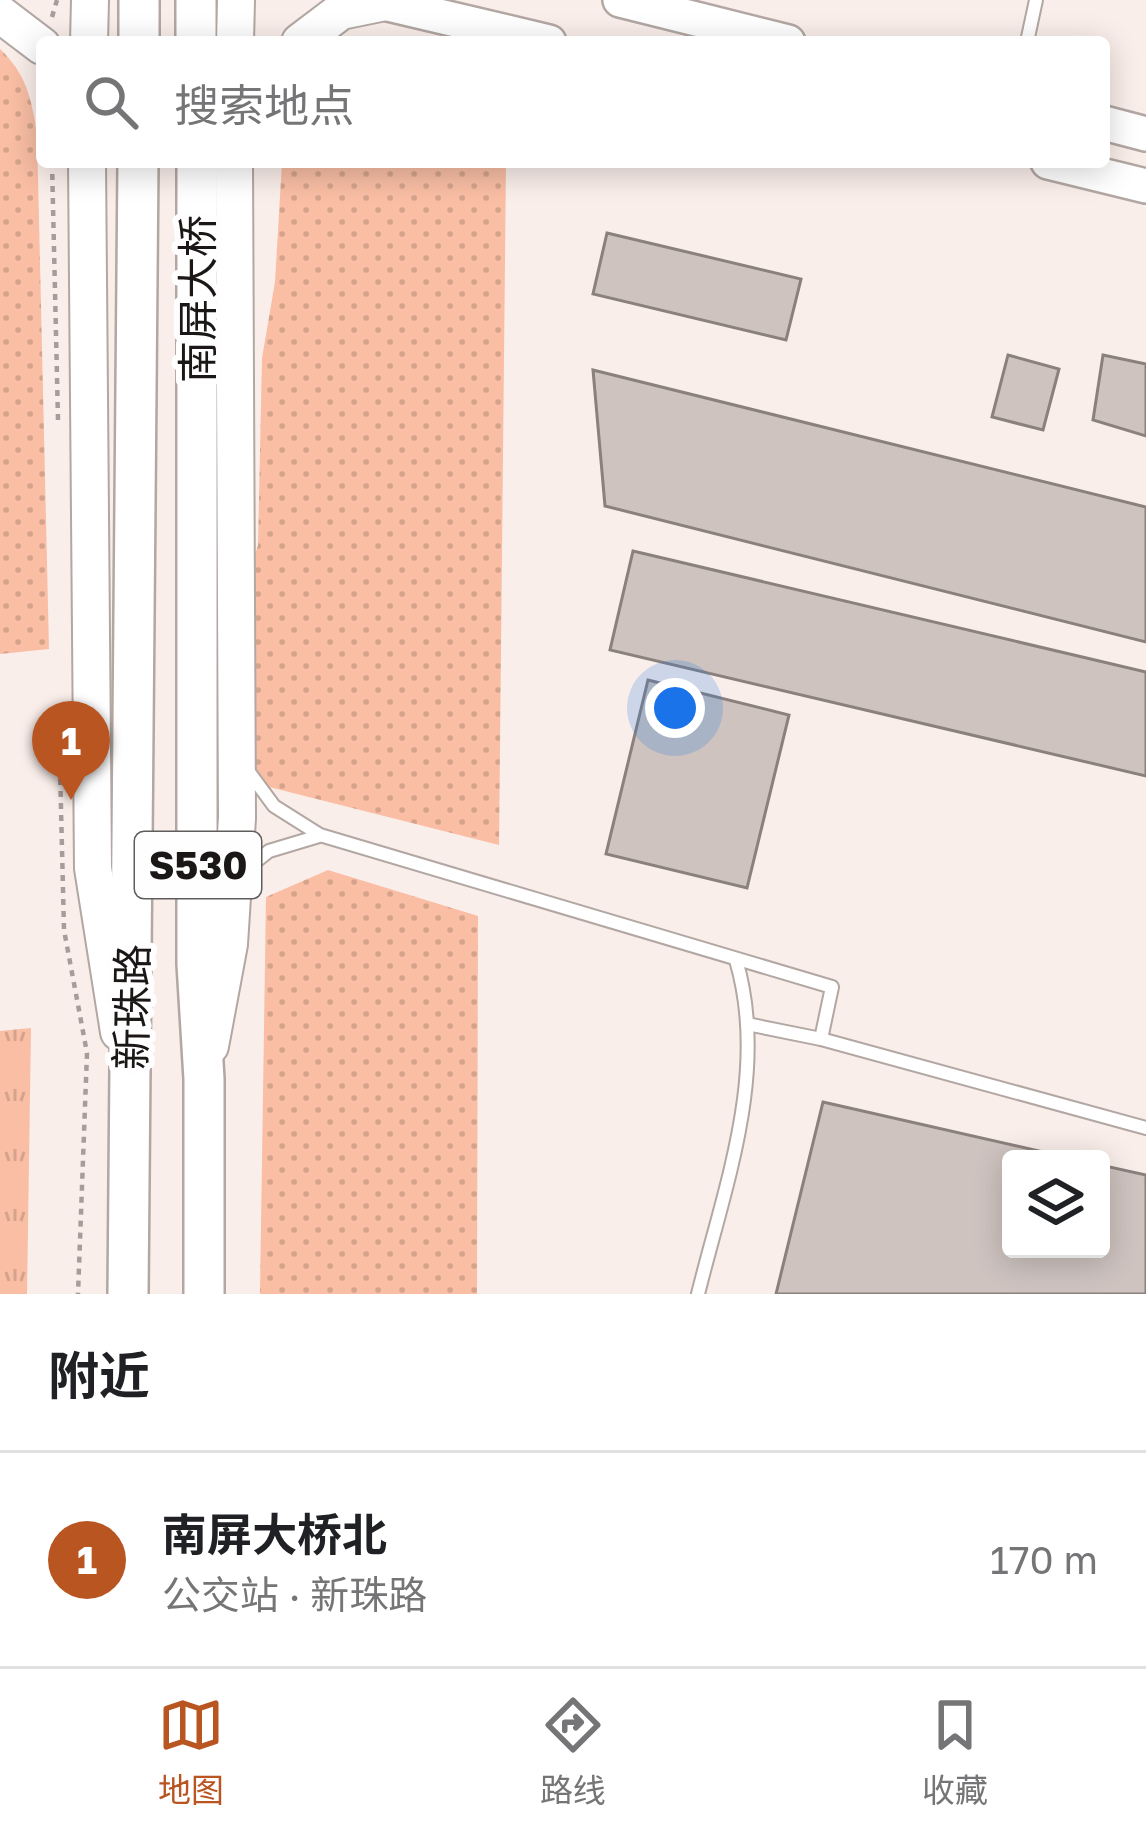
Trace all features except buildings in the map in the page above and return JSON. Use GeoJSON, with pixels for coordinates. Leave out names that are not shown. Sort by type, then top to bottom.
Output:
{"type":"FeatureCollection","features":[{"type":"Feature","properties":{"kind":"highway"},"geometry":{"type":"LineString","coordinates":[[139,0],[139,36]]}},
{"type":"Feature","properties":{"kind":"highway"},"geometry":{"type":"LineString","coordinates":[[196,0],[196,36]]}},
{"type":"Feature","properties":{"kind":"highway","name":"南屏大桥"},"geometry":{"type":"LineString","coordinates":[[137,432],[138,168]]}},
{"type":"Feature","properties":{"kind":"highway","name":"南屏大桥"},"geometry":{"type":"LineString","coordinates":[[197,168],[199,436]]}},
{"type":"Feature","properties":{"kind":"highway","name":"新珠路"},"geometry":{"type":"LineString","coordinates":[[128,1294],[137,432]]}},
{"type":"Feature","properties":{"kind":"highway","name":"新珠路"},"geometry":{"type":"LineString","coordinates":[[199,436],[196,964],[204,1079],[204,1294]]}},
{"type":"Feature","properties":{"kind":"main road"},"geometry":{"type":"LineString","coordinates":[[89,36],[90,0]]}},
{"type":"Feature","properties":{"kind":"main road"},"geometry":{"type":"LineString","coordinates":[[235,36],[236,0]]}},
{"type":"Feature","properties":{"kind":"main road"},"geometry":{"type":"LineString","coordinates":[[620,0],[764,36]]}},
{"type":"Feature","properties":{"kind":"main road"},"geometry":{"type":"LineString","coordinates":[[308,36],[341,11],[378,1],[524,36]]}},
{"type":"Feature","properties":{"kind":"main road"},"geometry":{"type":"LineString","coordinates":[[0,14],[36,41]]}},
{"type":"Feature","properties":{"kind":"main road"},"geometry":{"type":"LineString","coordinates":[[1110,125],[1146,134]]}},
{"type":"Feature","properties":{"kind":"main road"},"geometry":{"type":"LineString","coordinates":[[204,1079],[229,944],[233,883],[237,752],[234,168]]}},
{"type":"Feature","properties":{"kind":"main road"},"geometry":{"type":"LineString","coordinates":[[1072,168],[1146,186]]}},
{"type":"Feature","properties":{"kind":"main road"},"geometry":{"type":"LineString","coordinates":[[85,174],[93,868],[130,1105]]}},
{"type":"Feature","properties":{"kind":"lane"},"geometry":{"type":"LineString","coordinates":[[1028,36],[1036,0]]}},
{"type":"Feature","properties":{"kind":"lane"},"geometry":{"type":"LineString","coordinates":[[237,752],[274,806],[320,835],[832,987],[820,1039]]}},
{"type":"Feature","properties":{"kind":"lane"},"geometry":{"type":"LineString","coordinates":[[233,883],[269,851],[320,835]]}},
{"type":"Feature","properties":{"kind":"lane"},"geometry":{"type":"LineString","coordinates":[[698,1294],[748,1095],[747,997],[736,960]]}},
{"type":"Feature","properties":{"kind":"lane"},"geometry":{"type":"LineString","coordinates":[[747,1024],[820,1039],[1146,1128]]}},
{"type":"Feature","properties":{"kind":"green space"},"geometry":{"type":"Polygon","coordinates":[[[0,49],[26,88],[36,129],[49,649],[0,654],[0,49]]]}},
{"type":"Feature","properties":{"kind":"green space"},"geometry":{"type":"Polygon","coordinates":[[[282,168],[506,168],[499,845],[269,787],[238,761],[239,607],[258,545],[262,358],[275,282],[282,168]]]}},
{"type":"Feature","properties":{"kind":"green space"},"geometry":{"type":"Polygon","coordinates":[[[328,870],[478,916],[477,1294],[260,1294],[266,897],[328,870]]]}},
{"type":"Feature","properties":{"kind":"green space"},"geometry":{"type":"Polygon","coordinates":[[[31,1028],[27,1294],[0,1294],[0,1031],[31,1028]]]}},
{"type":"Feature","properties":{"kind":"place","name":"南屏大桥北"},"geometry":{"type":"Point","coordinates":[71,800]}}]}
